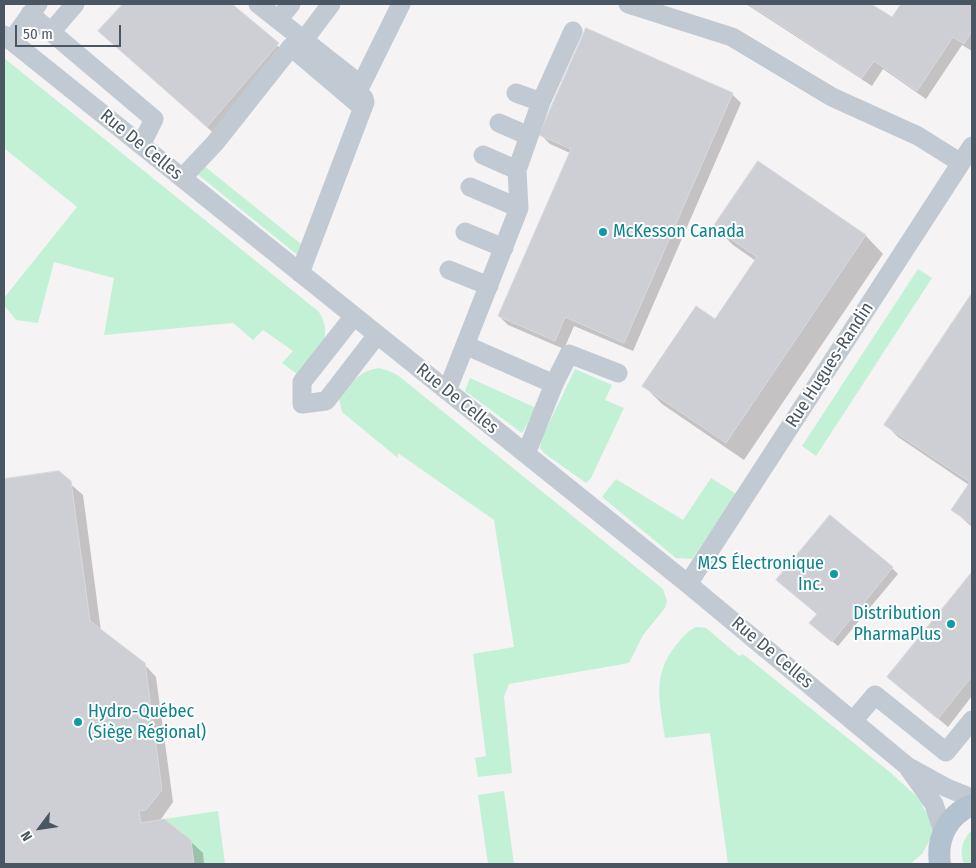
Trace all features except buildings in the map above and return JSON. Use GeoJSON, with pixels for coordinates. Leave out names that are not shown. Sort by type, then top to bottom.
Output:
{"type":"FeatureCollection","features":[{"type":"Feature","properties":{"kind":"main road"},"geometry":{"type":"LineString","coordinates":[[925,864],[941,847],[955,815],[972,805]]}},
{"type":"Feature","properties":{"kind":"street"},"geometry":{"type":"LineString","coordinates":[[51,32],[75,4]]}},
{"type":"Feature","properties":{"kind":"street"},"geometry":{"type":"LineString","coordinates":[[258,4],[361,84]]}},
{"type":"Feature","properties":{"kind":"street"},"geometry":{"type":"LineString","coordinates":[[278,20],[291,4]]}},
{"type":"Feature","properties":{"kind":"street"},"geometry":{"type":"LineString","coordinates":[[304,40],[331,4]]}},
{"type":"Feature","properties":{"kind":"street"},"geometry":{"type":"LineString","coordinates":[[300,273],[365,102],[361,84],[401,4]]}},
{"type":"Feature","properties":{"kind":"street"},"geometry":{"type":"LineString","coordinates":[[628,4],[732,37],[832,97],[918,136],[961,163]]}},
{"type":"Feature","properties":{"kind":"street"},"geometry":{"type":"LineString","coordinates":[[7,38],[34,9],[51,32],[154,119],[141,145]]}},
{"type":"Feature","properties":{"kind":"street"},"geometry":{"type":"LineString","coordinates":[[447,390],[519,208],[517,170],[541,102],[573,31]]}},
{"type":"Feature","properties":{"kind":"street","name":"Rue De Celles"},"geometry":{"type":"LineString","coordinates":[[7,38],[688,584],[907,766],[947,788],[972,798]]}},
{"type":"Feature","properties":{"kind":"street"},"geometry":{"type":"LineString","coordinates":[[182,178],[215,143],[291,48],[363,108]]}},
{"type":"Feature","properties":{"kind":"street"},"geometry":{"type":"LineString","coordinates":[[516,93],[541,102]]}},
{"type":"Feature","properties":{"kind":"street"},"geometry":{"type":"LineString","coordinates":[[499,123],[529,136]]}},
{"type":"Feature","properties":{"kind":"street","name":"Rue Hugues-Randin"},"geometry":{"type":"LineString","coordinates":[[688,584],[972,146]]}},
{"type":"Feature","properties":{"kind":"street"},"geometry":{"type":"LineString","coordinates":[[483,155],[517,170]]}},
{"type":"Feature","properties":{"kind":"street"},"geometry":{"type":"LineString","coordinates":[[470,187],[519,208]]}},
{"type":"Feature","properties":{"kind":"street"},"geometry":{"type":"LineString","coordinates":[[465,232],[504,248]]}},
{"type":"Feature","properties":{"kind":"street"},"geometry":{"type":"LineString","coordinates":[[449,270],[489,286]]}},
{"type":"Feature","properties":{"kind":"street"},"geometry":{"type":"LineString","coordinates":[[354,316],[302,382],[302,404],[326,401],[377,335]]}},
{"type":"Feature","properties":{"kind":"street"},"geometry":{"type":"LineString","coordinates":[[465,345],[554,384]]}},
{"type":"Feature","properties":{"kind":"street"},"geometry":{"type":"LineString","coordinates":[[526,454],[554,384],[569,354],[618,373]]}},
{"type":"Feature","properties":{"kind":"street"},"geometry":{"type":"LineString","coordinates":[[853,721],[875,695],[946,752],[972,720]]}},
{"type":"Feature","properties":{"kind":"street","name":"Rue De Celles"},"geometry":{"type":"LineString","coordinates":[[907,766],[934,804],[941,847]]}},
{"type":"Feature","properties":{"kind":"green space"},"geometry":{"type":"Polygon","coordinates":[[[4,58],[319,312],[324,322],[324,338],[316,353],[297,374],[282,363],[293,351],[263,330],[253,340],[233,323],[104,335],[114,278],[54,262],[38,323],[16,320],[4,305],[4,298],[77,207],[4,148],[4,58]]]}},
{"type":"Feature","properties":{"kind":"green space"},"geometry":{"type":"Polygon","coordinates":[[[203,165],[306,248],[300,257],[196,173],[203,165]]]}},
{"type":"Feature","properties":{"kind":"green space"},"geometry":{"type":"Polygon","coordinates":[[[918,269],[932,278],[816,456],[802,446],[918,269]]]}},
{"type":"Feature","properties":{"kind":"green space"},"geometry":{"type":"Polygon","coordinates":[[[379,368],[400,377],[663,589],[667,601],[665,608],[643,635],[629,663],[509,684],[504,697],[512,773],[478,777],[475,758],[486,756],[473,654],[514,647],[494,520],[398,453],[398,458],[342,412],[339,399],[351,383],[365,372],[379,368]]]}},
{"type":"Feature","properties":{"kind":"green space"},"geometry":{"type":"Polygon","coordinates":[[[575,369],[612,385],[605,400],[624,408],[591,478],[586,483],[544,453],[540,448],[542,438],[575,369]]]}},
{"type":"Feature","properties":{"kind":"green space"},"geometry":{"type":"Polygon","coordinates":[[[470,378],[536,408],[522,433],[465,391],[470,378]]]}},
{"type":"Feature","properties":{"kind":"green space"},"geometry":{"type":"Polygon","coordinates":[[[711,478],[736,494],[692,559],[676,558],[602,497],[616,479],[683,520],[711,478]]]}},
{"type":"Feature","properties":{"kind":"green space"},"geometry":{"type":"Polygon","coordinates":[[[696,627],[706,628],[739,656],[743,654],[891,773],[925,804],[922,806],[928,814],[933,834],[922,854],[910,864],[728,864],[710,733],[665,738],[661,712],[659,690],[663,668],[676,645],[687,633],[696,627]]]}},
{"type":"Feature","properties":{"kind":"green space"},"geometry":{"type":"Polygon","coordinates":[[[504,791],[514,864],[488,864],[478,795],[504,791]]]}},
{"type":"Feature","properties":{"kind":"green space"},"geometry":{"type":"Polygon","coordinates":[[[218,811],[225,864],[194,864],[191,840],[164,819],[218,811]]]}},
{"type":"Feature","properties":{"kind":"green space"},"geometry":{"type":"Polygon","coordinates":[[[972,830],[972,864],[964,864],[962,846],[972,830]]]}},
{"type":"Feature","properties":{"kind":"place","name":"McKesson Canada"},"geometry":{"type":"Point","coordinates":[603,232]}},
{"type":"Feature","properties":{"kind":"place","name":"M2S Électronique Inc."},"geometry":{"type":"Point","coordinates":[834,574]}},
{"type":"Feature","properties":{"kind":"place","name":"Distribution PharmaPlus"},"geometry":{"type":"Point","coordinates":[951,624]}},
{"type":"Feature","properties":{"kind":"place","name":"Hydro-Québec (Siège Régional)"},"geometry":{"type":"Point","coordinates":[78,722]}}]}
